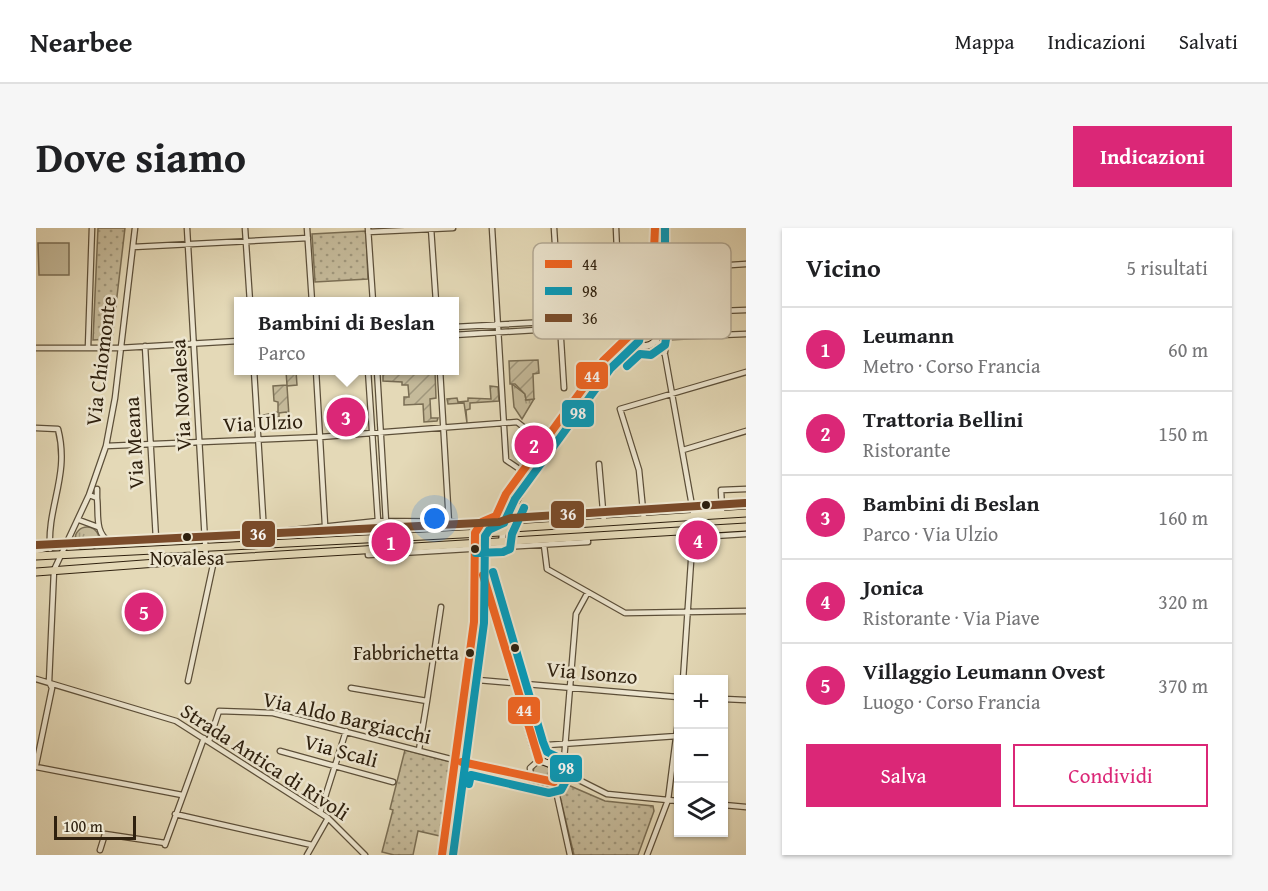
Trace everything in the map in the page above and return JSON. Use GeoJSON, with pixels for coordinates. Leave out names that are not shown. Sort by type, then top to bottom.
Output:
{"type":"FeatureCollection","features":[{"type":"Feature","properties":{"kind":"main road"},"geometry":{"type":"LineString","coordinates":[[36,556],[501,532],[513,528],[644,520],[722,512],[746,513]]}},
{"type":"Feature","properties":{"kind":"main road"},"geometry":{"type":"LineString","coordinates":[[36,572],[330,552],[476,549],[502,542],[746,527]]}},
{"type":"Feature","properties":{"kind":"street"},"geometry":{"type":"LineString","coordinates":[[88,348],[92,228]]}},
{"type":"Feature","properties":{"kind":"street","name":"Via Chiomonte"},"geometry":{"type":"LineString","coordinates":[[36,766],[52,688],[49,682],[54,570],[79,520],[106,447],[115,398],[119,348],[135,228]]}},
{"type":"Feature","properties":{"kind":"street","name":"Via Novalesa"},"geometry":{"type":"LineString","coordinates":[[187,228],[206,559],[213,565],[188,681]]}},
{"type":"Feature","properties":{"kind":"street"},"geometry":{"type":"LineString","coordinates":[[245,228],[250,297]]}},
{"type":"Feature","properties":{"kind":"street"},"geometry":{"type":"LineString","coordinates":[[307,228],[312,297]]}},
{"type":"Feature","properties":{"kind":"street"},"geometry":{"type":"LineString","coordinates":[[373,297],[368,230],[453,228]]}},
{"type":"Feature","properties":{"kind":"street"},"geometry":{"type":"LineString","coordinates":[[492,228],[506,460],[531,477]]}},
{"type":"Feature","properties":{"kind":"street"},"geometry":{"type":"LineString","coordinates":[[554,228],[555,243]]}},
{"type":"Feature","properties":{"kind":"street"},"geometry":{"type":"LineString","coordinates":[[616,228],[617,243]]}},
{"type":"Feature","properties":{"kind":"street"},"geometry":{"type":"LineString","coordinates":[[431,229],[436,297]]}},
{"type":"Feature","properties":{"kind":"street"},"geometry":{"type":"LineString","coordinates":[[133,247],[308,238]]}},
{"type":"Feature","properties":{"kind":"street"},"geometry":{"type":"LineString","coordinates":[[731,265],[746,264]]}},
{"type":"Feature","properties":{"kind":"street"},"geometry":{"type":"LineString","coordinates":[[731,311],[746,310]]}},
{"type":"Feature","properties":{"kind":"street"},"geometry":{"type":"LineString","coordinates":[[459,327],[533,323]]}},
{"type":"Feature","properties":{"kind":"street"},"geometry":{"type":"LineString","coordinates":[[459,335],[533,330]]}},
{"type":"Feature","properties":{"kind":"street"},"geometry":{"type":"LineString","coordinates":[[731,335],[746,334]]}},
{"type":"Feature","properties":{"kind":"street"},"geometry":{"type":"LineString","coordinates":[[561,339],[564,388]]}},
{"type":"Feature","properties":{"kind":"street"},"geometry":{"type":"LineString","coordinates":[[97,489],[98,527],[104,538],[110,542],[264,533],[378,521],[482,522],[496,516],[506,494],[603,361],[623,339]]}},
{"type":"Feature","properties":{"kind":"street"},"geometry":{"type":"LineString","coordinates":[[634,339],[636,343]]}},
{"type":"Feature","properties":{"kind":"street"},"geometry":{"type":"LineString","coordinates":[[636,343],[647,345],[656,339],[665,355]]}},
{"type":"Feature","properties":{"kind":"street"},"geometry":{"type":"LineString","coordinates":[[666,339],[665,355],[694,514],[683,675]]}},
{"type":"Feature","properties":{"kind":"street"},"geometry":{"type":"LineString","coordinates":[[36,348],[119,348],[234,340]]}},
{"type":"Feature","properties":{"kind":"street"},"geometry":{"type":"LineString","coordinates":[[502,542],[501,532],[516,500],[531,477],[612,367],[636,343]]}},
{"type":"Feature","properties":{"kind":"street","name":"Via Meana"},"geometry":{"type":"LineString","coordinates":[[145,346],[156,539]]}},
{"type":"Feature","properties":{"kind":"street"},"geometry":{"type":"LineString","coordinates":[[644,520],[639,470],[620,409],[746,372]]}},
{"type":"Feature","properties":{"kind":"street"},"geometry":{"type":"LineString","coordinates":[[254,375],[264,533]]}},
{"type":"Feature","properties":{"kind":"street"},"geometry":{"type":"LineString","coordinates":[[316,375],[325,525]]}},
{"type":"Feature","properties":{"kind":"street"},"geometry":{"type":"LineString","coordinates":[[368,375],[378,521]]}},
{"type":"Feature","properties":{"kind":"street"},"geometry":{"type":"LineString","coordinates":[[377,375],[386,522]]}},
{"type":"Feature","properties":{"kind":"street"},"geometry":{"type":"LineString","coordinates":[[440,375],[449,523]]}},
{"type":"Feature","properties":{"kind":"street","name":"Via Ulzio"},"geometry":{"type":"LineString","coordinates":[[106,447],[320,437],[504,423],[517,423],[526,429]]}},
{"type":"Feature","properties":{"kind":"street"},"geometry":{"type":"LineString","coordinates":[[36,428],[58,429],[61,440],[62,477],[49,531],[50,549]]}},
{"type":"Feature","properties":{"kind":"street"},"geometry":{"type":"LineString","coordinates":[[683,450],[746,431]]}},
{"type":"Feature","properties":{"kind":"street"},"geometry":{"type":"LineString","coordinates":[[599,464],[604,522]]}},
{"type":"Feature","properties":{"kind":"street"},"geometry":{"type":"LineString","coordinates":[[722,512],[721,490],[746,489]]}},
{"type":"Feature","properties":{"kind":"street"},"geometry":{"type":"LineString","coordinates":[[89,495],[97,498]]}},
{"type":"Feature","properties":{"kind":"street"},"geometry":{"type":"LineString","coordinates":[[574,506],[575,524]]}},
{"type":"Feature","properties":{"kind":"street"},"geometry":{"type":"LineString","coordinates":[[79,520],[98,527]]}},
{"type":"Feature","properties":{"kind":"street"},"geometry":{"type":"LineString","coordinates":[[482,522],[501,532]]}},
{"type":"Feature","properties":{"kind":"street"},"geometry":{"type":"LineString","coordinates":[[448,855],[476,585],[476,533],[482,522]]}},
{"type":"Feature","properties":{"kind":"street"},"geometry":{"type":"LineString","coordinates":[[708,529],[714,537],[746,534]]}},
{"type":"Feature","properties":{"kind":"street"},"geometry":{"type":"LineString","coordinates":[[476,549],[588,542],[587,537]]}},
{"type":"Feature","properties":{"kind":"street"},"geometry":{"type":"LineString","coordinates":[[330,542],[330,552]]}},
{"type":"Feature","properties":{"kind":"street"},"geometry":{"type":"LineString","coordinates":[[36,551],[68,544]]}},
{"type":"Feature","properties":{"kind":"street"},"geometry":{"type":"LineString","coordinates":[[544,545],[547,569],[625,613],[746,611]]}},
{"type":"Feature","properties":{"kind":"street"},"geometry":{"type":"LineString","coordinates":[[476,549],[514,683],[539,760],[607,794],[674,801]]}},
{"type":"Feature","properties":{"kind":"street"},"geometry":{"type":"LineString","coordinates":[[476,585],[486,584]]}},
{"type":"Feature","properties":{"kind":"street"},"geometry":{"type":"LineString","coordinates":[[570,855],[554,782],[561,771],[565,743],[576,614],[588,592]]}},
{"type":"Feature","properties":{"kind":"street"},"geometry":{"type":"LineString","coordinates":[[419,750],[441,607]]}},
{"type":"Feature","properties":{"kind":"street","name":"Strada Antica di Rivoli"},"geometry":{"type":"LineString","coordinates":[[36,679],[176,721],[320,813],[365,855]]}},
{"type":"Feature","properties":{"kind":"street","name":"Via Isonzo"},"geometry":{"type":"LineString","coordinates":[[466,680],[674,697]]}},
{"type":"Feature","properties":{"kind":"street"},"geometry":{"type":"LineString","coordinates":[[351,688],[427,701]]}},
{"type":"Feature","properties":{"kind":"street"},"geometry":{"type":"LineString","coordinates":[[728,699],[746,700]]}},
{"type":"Feature","properties":{"kind":"street","name":"Via Aldo Bargiacchi"},"geometry":{"type":"LineString","coordinates":[[206,739],[222,710],[273,713],[459,761]]}},
{"type":"Feature","properties":{"kind":"street"},"geometry":{"type":"LineString","coordinates":[[320,813],[346,731]]}},
{"type":"Feature","properties":{"kind":"street"},"geometry":{"type":"LineString","coordinates":[[533,746],[674,736]]}},
{"type":"Feature","properties":{"kind":"street"},"geometry":{"type":"LineString","coordinates":[[100,850],[105,834],[165,844],[182,795],[206,739]]}},
{"type":"Feature","properties":{"kind":"street","name":"Via Scali"},"geometry":{"type":"LineString","coordinates":[[280,751],[393,782]]}},
{"type":"Feature","properties":{"kind":"street"},"geometry":{"type":"LineString","coordinates":[[531,779],[531,765],[539,760]]}},
{"type":"Feature","properties":{"kind":"street"},"geometry":{"type":"LineString","coordinates":[[459,761],[531,779],[554,782]]}},
{"type":"Feature","properties":{"kind":"street"},"geometry":{"type":"LineString","coordinates":[[442,855],[459,761]]}},
{"type":"Feature","properties":{"kind":"street"},"geometry":{"type":"LineString","coordinates":[[647,855],[668,800],[674,765]]}},
{"type":"Feature","properties":{"kind":"street"},"geometry":{"type":"LineString","coordinates":[[36,766],[182,795]]}},
{"type":"Feature","properties":{"kind":"street"},"geometry":{"type":"LineString","coordinates":[[728,805],[746,807]]}},
{"type":"Feature","properties":{"kind":"street"},"geometry":{"type":"LineString","coordinates":[[175,814],[312,845]]}},
{"type":"Feature","properties":{"kind":"street"},"geometry":{"type":"LineString","coordinates":[[307,855],[328,819]]}},
{"type":"Feature","properties":{"kind":"green space"},"geometry":{"type":"Polygon","coordinates":[[[98,228],[125,228],[112,339],[93,340],[98,228]]]}},
{"type":"Feature","properties":{"kind":"green space"},"geometry":{"type":"Polygon","coordinates":[[[366,231],[368,279],[315,282],[312,234],[366,231]]]}},
{"type":"Feature","properties":{"kind":"green space"},"geometry":{"type":"Polygon","coordinates":[[[38,243],[69,243],[69,275],[39,275],[38,243]]]}},
{"type":"Feature","properties":{"kind":"green space"},"geometry":{"type":"Polygon","coordinates":[[[538,360],[539,373],[533,374],[534,399],[526,400],[525,394],[515,384],[510,384],[509,361],[538,360]]]}},
{"type":"Feature","properties":{"kind":"green space"},"geometry":{"type":"Polygon","coordinates":[[[286,375],[296,375],[297,385],[287,386],[289,416],[286,412],[279,413],[279,417],[263,418],[263,415],[278,412],[278,402],[274,401],[273,386],[287,385],[286,375]]]}},
{"type":"Feature","properties":{"kind":"green space"},"geometry":{"type":"Polygon","coordinates":[[[383,375],[435,375],[436,398],[430,399],[431,418],[438,418],[437,421],[424,422],[423,404],[404,405],[404,397],[409,397],[408,385],[402,385],[402,382],[383,381],[383,375]]]}},
{"type":"Feature","properties":{"kind":"green space"},"geometry":{"type":"Polygon","coordinates":[[[512,384],[525,394],[526,400],[534,399],[522,419],[514,407],[512,384]]]}},
{"type":"Feature","properties":{"kind":"green space"},"geometry":{"type":"Polygon","coordinates":[[[490,386],[498,387],[499,401],[470,403],[470,409],[466,410],[467,423],[464,403],[448,404],[447,399],[457,398],[458,402],[468,401],[468,398],[491,399],[490,386]]]}},
{"type":"Feature","properties":{"kind":"green space"},"geometry":{"type":"Polygon","coordinates":[[[87,527],[96,530],[99,539],[96,548],[87,551],[78,548],[75,539],[78,530],[87,527]]]}},
{"type":"Feature","properties":{"kind":"green space"},"geometry":{"type":"Polygon","coordinates":[[[405,750],[451,762],[440,836],[418,831],[413,855],[394,855],[382,852],[405,750]]]}},
{"type":"Feature","properties":{"kind":"green space"},"geometry":{"type":"Polygon","coordinates":[[[539,763],[553,769],[553,778],[538,777],[533,774],[534,766],[539,763]]]}},
{"type":"Feature","properties":{"kind":"green space"},"geometry":{"type":"Polygon","coordinates":[[[561,782],[605,801],[653,806],[654,811],[638,855],[574,855],[558,788],[561,782]]]}},
{"type":"Feature","properties":{"kind":"transit line","name":"44"},"geometry":{"type":"LineString","coordinates":[[654,243],[655,228]]}},
{"type":"Feature","properties":{"kind":"transit line","name":"98"},"geometry":{"type":"LineString","coordinates":[[665,228],[665,243]]}},
{"type":"Feature","properties":{"kind":"transit line","name":"44"},"geometry":{"type":"LineString","coordinates":[[442,855],[474,622],[475,533],[482,522],[496,516],[506,494],[603,361],[626,339]]}},
{"type":"Feature","properties":{"kind":"transit line","name":"98"},"geometry":{"type":"LineString","coordinates":[[453,855],[484,623],[485,536],[489,530],[504,523],[515,499],[611,368],[639,339]]}},
{"type":"Feature","properties":{"kind":"transit line","name":"98"},"geometry":{"type":"LineString","coordinates":[[627,366],[640,354],[651,355],[665,345],[666,339]]}},
{"type":"Feature","properties":{"kind":"transit line","name":"36"},"geometry":{"type":"LineString","coordinates":[[36,545],[499,522],[511,518],[745,503]]}},
{"type":"Feature","properties":{"kind":"transit line","name":"98"},"geometry":{"type":"LineString","coordinates":[[476,553],[503,552],[510,549],[512,534],[524,508]]}},
{"type":"Feature","properties":{"kind":"transit line","name":"98"},"geometry":{"type":"LineString","coordinates":[[469,784],[471,775],[549,793],[561,790],[568,777],[564,760],[547,752],[543,742],[493,572]]}},
{"type":"Feature","properties":{"kind":"transit line","name":"44"},"geometry":{"type":"LineString","coordinates":[[483,575],[539,760]]}},
{"type":"Feature","properties":{"kind":"transit line","name":"44"},"geometry":{"type":"LineString","coordinates":[[462,762],[554,782]]}},
{"type":"Feature","properties":{"kind":"place","name":"Bambini di Beslan"},"geometry":{"type":"Point","coordinates":[346,417]}},
{"type":"Feature","properties":{"kind":"place","name":"Trattoria Bellini"},"geometry":{"type":"Point","coordinates":[534,445]}},
{"type":"Feature","properties":{"kind":"place","name":"Novalesa"},"geometry":{"type":"Point","coordinates":[187,537]}},
{"type":"Feature","properties":{"kind":"place","name":"Jonica"},"geometry":{"type":"Point","coordinates":[698,540]}},
{"type":"Feature","properties":{"kind":"place","name":"Leumann"},"geometry":{"type":"Point","coordinates":[391,542]}},
{"type":"Feature","properties":{"kind":"place","name":"Villaggio Leumann Ovest"},"geometry":{"type":"Point","coordinates":[144,612]}},
{"type":"Feature","properties":{"kind":"place","name":"Fabbrichetta"},"geometry":{"type":"Point","coordinates":[470,653]}}]}
